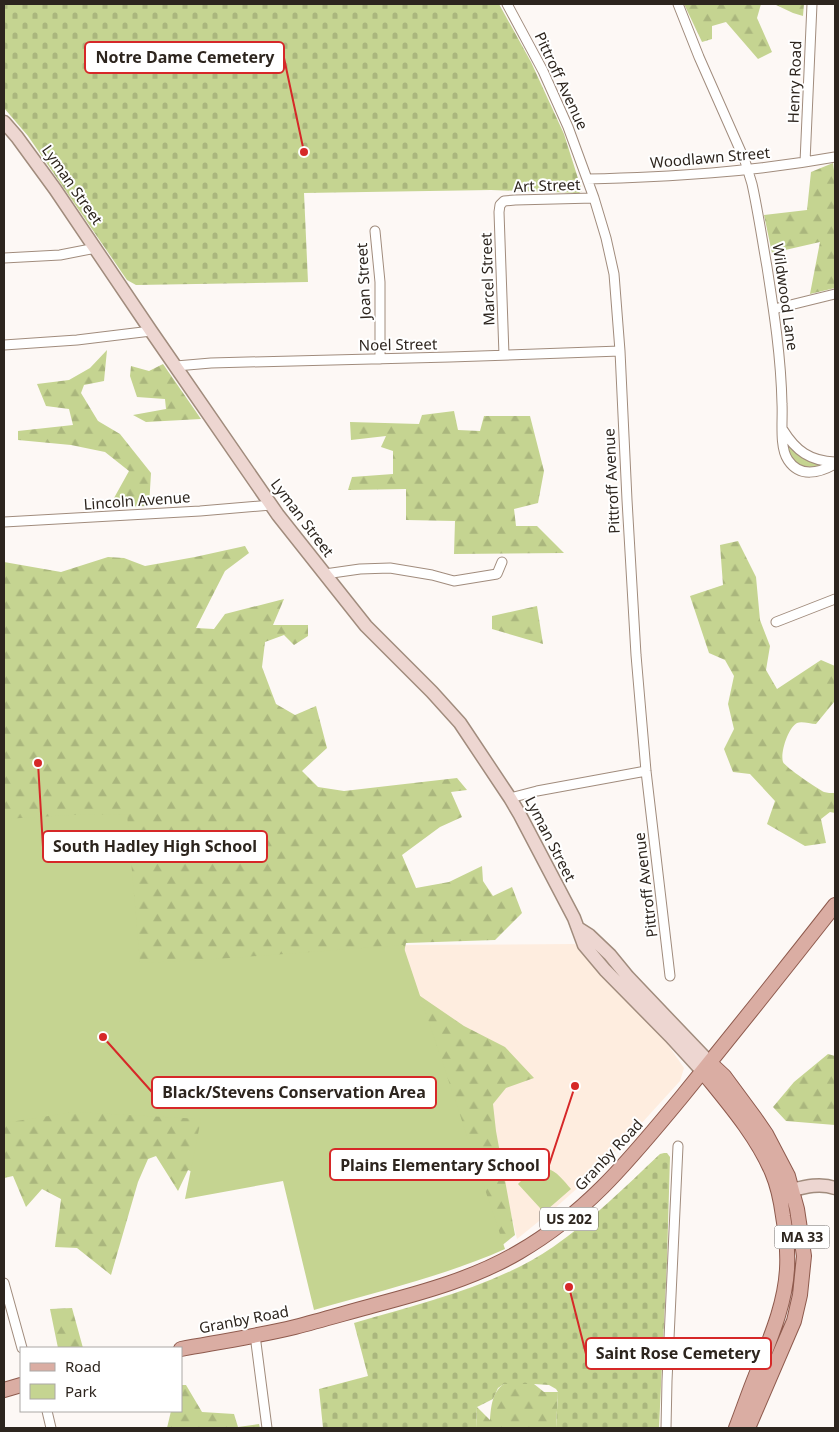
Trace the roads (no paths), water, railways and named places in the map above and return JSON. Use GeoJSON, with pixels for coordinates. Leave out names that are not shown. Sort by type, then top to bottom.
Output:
{"type":"FeatureCollection","features":[{"type":"Feature","properties":{"kind":"main road","name":"Lyman Street"},"geometry":{"type":"LineString","coordinates":[[4,122],[35,160],[271,505],[366,626],[453,715],[468,733],[510,798],[578,928],[584,945],[605,970],[670,1036],[706,1067]]}},
{"type":"Feature","properties":{"kind":"main road","name":"Granby Road"},"geometry":{"type":"LineString","coordinates":[[182,1349],[320,1320],[436,1288],[502,1262],[537,1242],[571,1217],[603,1187],[644,1143],[835,905]]}},
{"type":"Feature","properties":{"kind":"main road","name":"MA 33"},"geometry":{"type":"LineString","coordinates":[[706,1067],[756,1142],[772,1172],[786,1192],[804,1256],[800,1295],[794,1321],[748,1428]]}},
{"type":"Feature","properties":{"kind":"main road"},"geometry":{"type":"LineString","coordinates":[[786,1192],[816,1185],[835,1188]]}},
{"type":"Feature","properties":{"kind":"main road","name":"MA 33"},"geometry":{"type":"LineString","coordinates":[[736,1428],[768,1346],[782,1296],[787,1270],[786,1192]]}},
{"type":"Feature","properties":{"kind":"main road"},"geometry":{"type":"LineString","coordinates":[[4,1390],[20,1385]]}},
{"type":"Feature","properties":{"kind":"street","name":"Pittroff Avenue"},"geometry":{"type":"LineString","coordinates":[[507,4],[530,46],[568,126],[608,243],[614,274],[620,351],[631,592],[638,683],[646,771],[670,976]]}},
{"type":"Feature","properties":{"kind":"street","name":"Wildwood Lane"},"geometry":{"type":"LineString","coordinates":[[678,4],[699,58],[749,170],[756,198],[774,309],[782,376],[783,451],[794,467],[803,472],[825,470],[835,463]]}},
{"type":"Feature","properties":{"kind":"street","name":"Henry Road"},"geometry":{"type":"LineString","coordinates":[[805,162],[812,4]]}},
{"type":"Feature","properties":{"kind":"street","name":"Woodlawn Street"},"geometry":{"type":"LineString","coordinates":[[587,179],[652,177],[749,170],[835,157]]}},
{"type":"Feature","properties":{"kind":"street","name":"Art Street"},"geometry":{"type":"LineString","coordinates":[[502,203],[515,200],[594,198]]}},
{"type":"Feature","properties":{"kind":"street","name":"Marcel Street"},"geometry":{"type":"LineString","coordinates":[[502,203],[499,212],[504,354]]}},
{"type":"Feature","properties":{"kind":"street","name":"Joan Street"},"geometry":{"type":"LineString","coordinates":[[375,231],[380,282],[380,359]]}},
{"type":"Feature","properties":{"kind":"street"},"geometry":{"type":"LineString","coordinates":[[4,258],[60,254],[96,248]]}},
{"type":"Feature","properties":{"kind":"street"},"geometry":{"type":"LineString","coordinates":[[774,309],[835,294]]}},
{"type":"Feature","properties":{"kind":"street"},"geometry":{"type":"LineString","coordinates":[[4,345],[95,338],[151,331]]}},
{"type":"Feature","properties":{"kind":"street","name":"Noel Street"},"geometry":{"type":"LineString","coordinates":[[176,366],[211,363],[450,358],[504,354],[620,351]]}},
{"type":"Feature","properties":{"kind":"street","name":"Wildwood Lane"},"geometry":{"type":"LineString","coordinates":[[783,430],[792,443],[807,456],[835,463]]}},
{"type":"Feature","properties":{"kind":"street","name":"Lincoln Avenue"},"geometry":{"type":"LineString","coordinates":[[4,522],[271,505]]}},
{"type":"Feature","properties":{"kind":"street"},"geometry":{"type":"LineString","coordinates":[[325,574],[360,569],[390,568],[432,575],[454,582],[497,574],[502,562]]}},
{"type":"Feature","properties":{"kind":"street"},"geometry":{"type":"LineString","coordinates":[[776,622],[835,599]]}},
{"type":"Feature","properties":{"kind":"street"},"geometry":{"type":"LineString","coordinates":[[510,798],[537,791],[646,771]]}},
{"type":"Feature","properties":{"kind":"street"},"geometry":{"type":"LineString","coordinates":[[666,1428],[678,1146]]}},
{"type":"Feature","properties":{"kind":"street"},"geometry":{"type":"LineString","coordinates":[[4,1283],[22,1347]]}},
{"type":"Feature","properties":{"kind":"street"},"geometry":{"type":"LineString","coordinates":[[255,1335],[267,1428]]}},
{"type":"Feature","properties":{"kind":"street"},"geometry":{"type":"LineString","coordinates":[[47,1412],[51,1428]]}},
{"type":"Feature","properties":{"kind":"place","name":"Notre Dame Cemetery"},"geometry":{"type":"Point","coordinates":[304,152]}},
{"type":"Feature","properties":{"kind":"place","name":"South Hadley High School"},"geometry":{"type":"Point","coordinates":[38,763]}},
{"type":"Feature","properties":{"kind":"place","name":"Black/Stevens Conservation Area"},"geometry":{"type":"Point","coordinates":[103,1037]}},
{"type":"Feature","properties":{"kind":"place","name":"Plains Elementary School"},"geometry":{"type":"Point","coordinates":[575,1086]}},
{"type":"Feature","properties":{"kind":"place","name":"Saint Rose Cemetery"},"geometry":{"type":"Point","coordinates":[569,1287]}}]}
